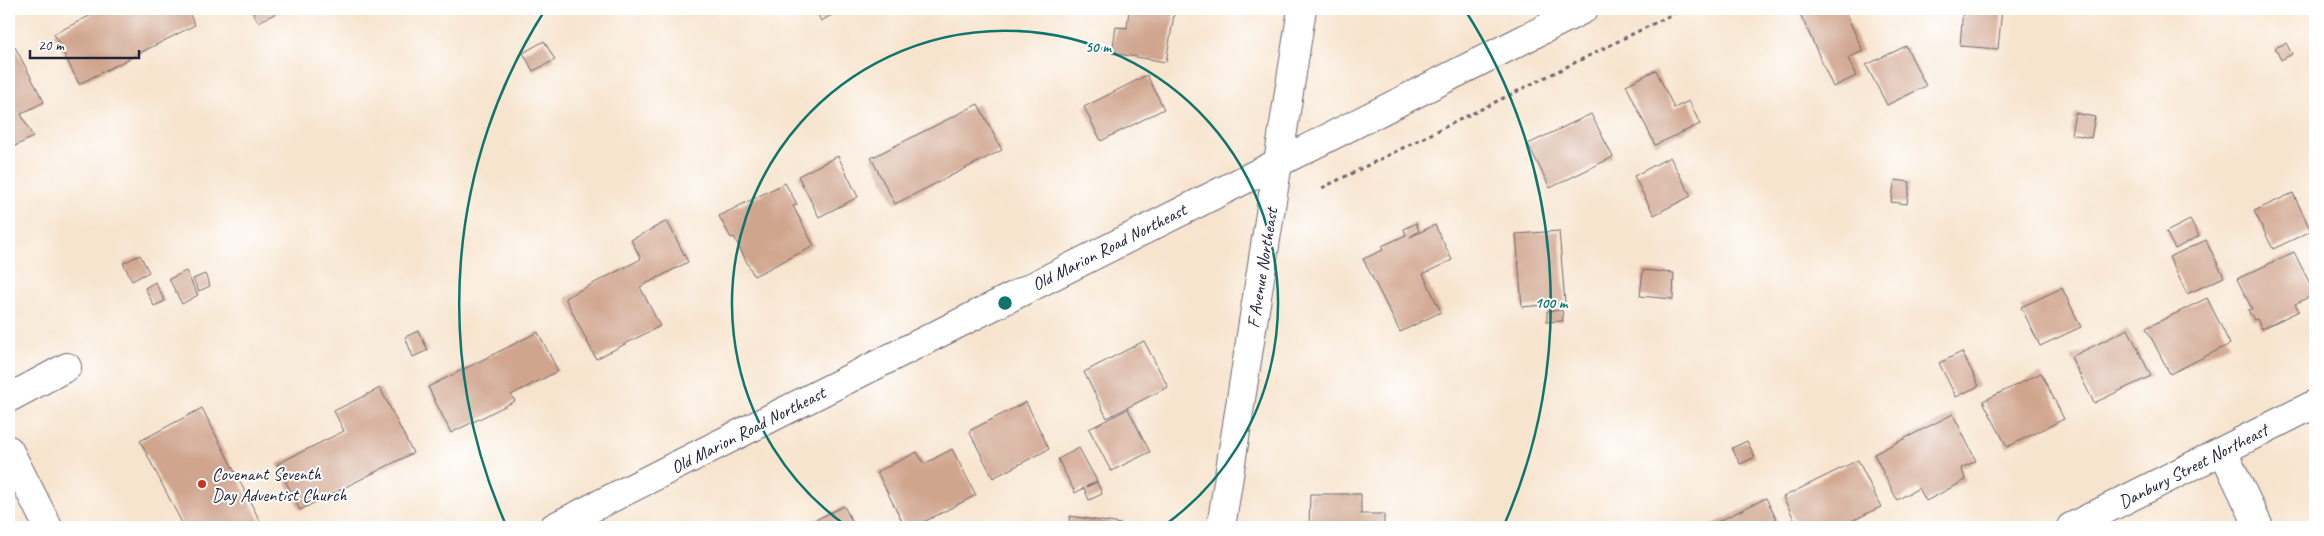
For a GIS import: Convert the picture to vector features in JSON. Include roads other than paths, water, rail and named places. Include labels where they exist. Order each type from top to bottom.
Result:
[{"type":"main road","name":"F Avenue Northeast","points":[[1222,527],[1302,9]]},
{"type":"main road","name":"Old Marion Road Northeast","points":[[554,527],[1584,9]]},
{"type":"main road","points":[[9,398],[67,367]]},
{"type":"main road","name":"Danbury Street Northeast","points":[[2071,527],[2315,404]]},
{"type":"main road","points":[[9,450],[48,527]]},
{"type":"main road","points":[[2223,451],[2259,527]]},
{"type":"place","name":"Covenant Seventh Day Adventist Church","points":[[202,484]]}]
